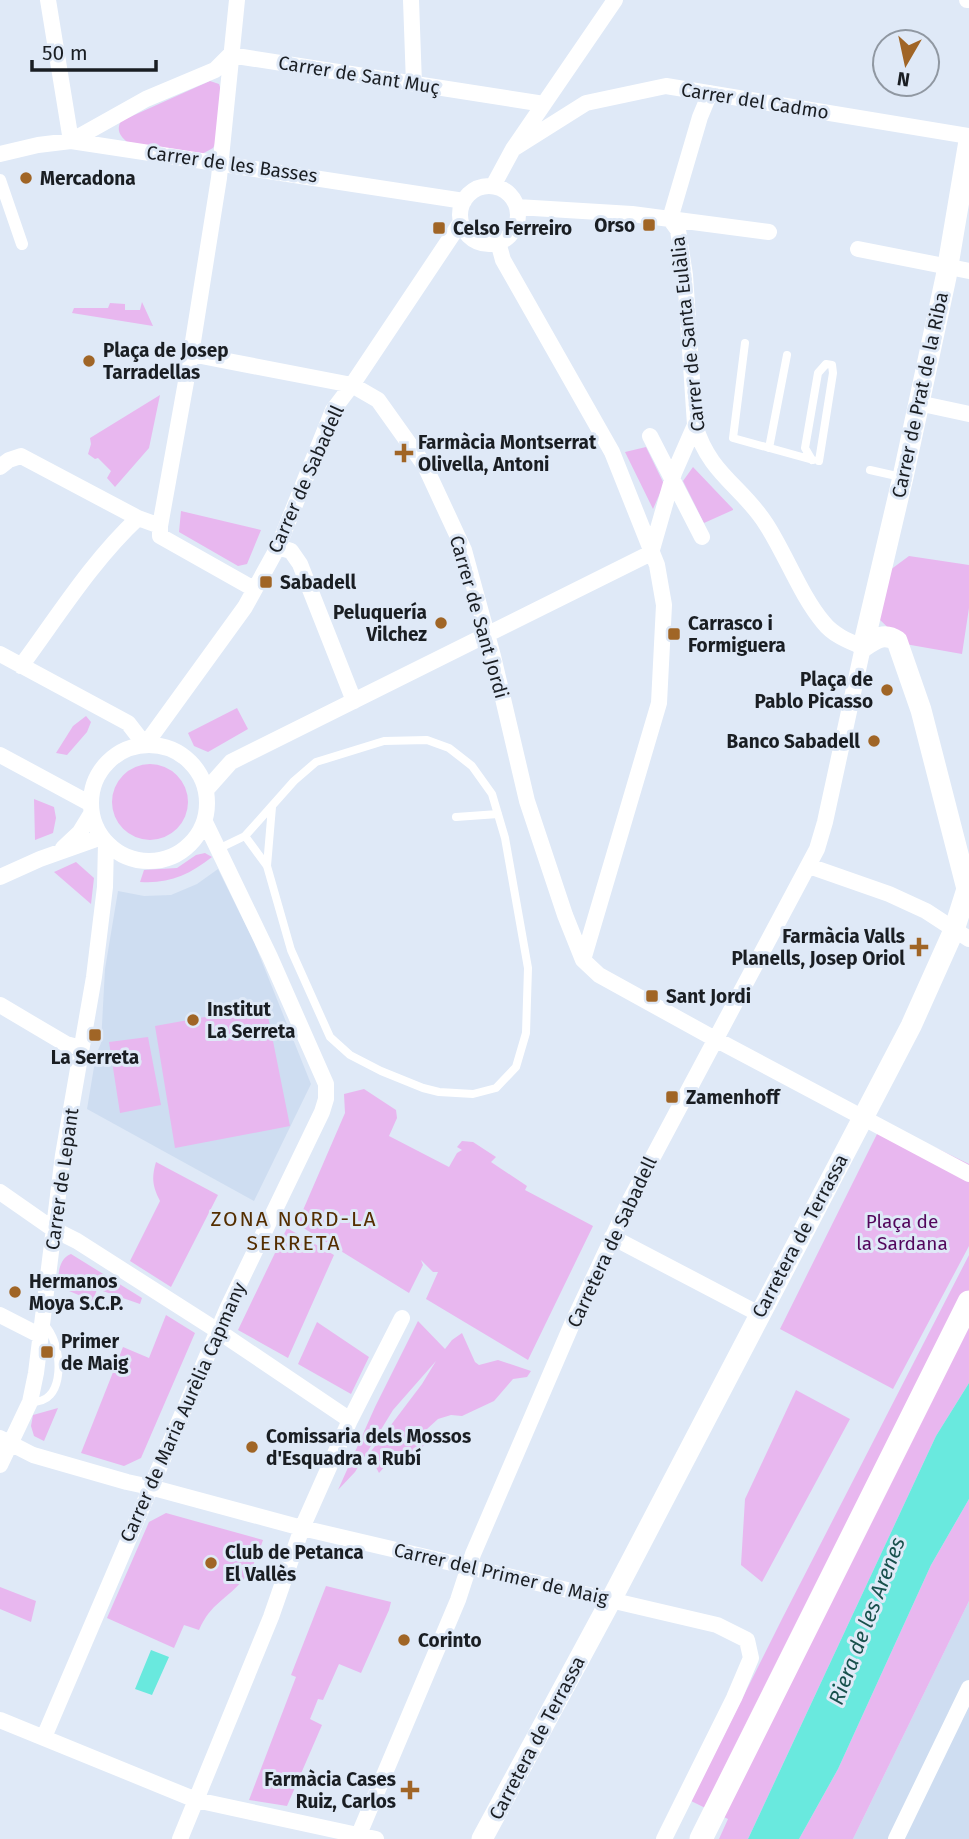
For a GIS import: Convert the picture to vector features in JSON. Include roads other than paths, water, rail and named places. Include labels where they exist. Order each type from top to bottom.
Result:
[{"type":"main road","points":[[701,1839],[969,1302]]},
{"type":"street","points":[[48,0],[71,141],[146,99],[215,70],[230,55]]},
{"type":"street","points":[[237,0],[221,163],[160,536],[254,589]]},
{"type":"street","points":[[411,0],[414,84]]},
{"type":"street","points":[[493,186],[513,149],[615,0]]},
{"type":"street","name":"Carrer de Sant Muç","points":[[230,55],[544,104]]},
{"type":"street","name":"Carrer del Cadmo","points":[[513,149],[586,103],[666,86],[969,138]]},
{"type":"street","name":"Carrer de Santa Eulàlia","points":[[710,93],[700,117],[670,219],[678,230],[685,275],[695,425],[701,444],[714,467],[765,522],[820,619],[838,635],[863,647]]},
{"type":"street","name":"Carrer de Prat de la Riba","points":[[863,647],[903,477],[947,267],[969,138]]},
{"type":"street","name":"Carrer de les Basses","points":[[0,153],[71,141],[464,201]]},
{"type":"street","points":[[0,180],[22,244]]},
{"type":"street","points":[[493,186],[510,195],[517,207],[517,222],[513,231],[498,242],[479,242],[471,237],[461,222],[460,212],[464,201],[475,189],[493,186]]},
{"type":"street","points":[[517,207],[632,214],[769,232]]},
{"type":"street","name":"Carrer de Sabadell","points":[[145,745],[245,607],[278,547],[333,410],[461,222]]},
{"type":"street","name":"Carrer de Sabadell","points":[[441,252],[471,237]]},
{"type":"street","points":[[498,242],[503,260],[612,452],[657,565],[664,605],[659,703],[607,884],[587,925],[583,960],[599,975],[969,1174]]},
{"type":"street","points":[[858,249],[969,271]]},
{"type":"street","name":"Carrer de Sant Jordi","points":[[191,354],[352,385],[378,400],[425,466],[464,550],[527,801],[583,960]]},
{"type":"street","points":[[918,403],[969,414]]},
{"type":"street","points":[[207,789],[231,762],[651,552],[672,481],[695,425]]},
{"type":"street","points":[[650,436],[702,537]]},
{"type":"street","points":[[0,467],[21,456],[138,518],[160,526]]},
{"type":"street","points":[[21,666],[76,591],[125,530],[138,518]]},
{"type":"street","points":[[278,547],[290,551],[300,564],[354,701]]},
{"type":"street","name":"Carretera de Terrassa","points":[[482,1839],[611,1600],[961,934],[968,886],[921,710],[897,641],[890,636],[880,636],[863,647]]},
{"type":"street","name":"Carretera de Sabadell","points":[[358,1837],[458,1600],[469,1567],[572,1324],[612,1237],[809,866],[825,822],[863,647]]},
{"type":"street","points":[[0,654],[128,723],[145,745]]},
{"type":"street","points":[[172,706],[169,731],[173,750]]},
{"type":"street","points":[[0,755],[90,809],[104,840],[123,855],[141,861],[159,861],[183,851],[194,841],[205,822],[208,802],[207,789],[201,775],[188,758],[167,747],[130,747],[106,763],[96,780],[90,809],[80,832],[58,852]]},
{"type":"street","points":[[192,763],[231,762]]},
{"type":"street","name":"Carrer de Maria Aurèlia Capmany","points":[[44,1737],[218,1331],[326,1099],[326,1084],[270,957],[205,822]]},
{"type":"street","points":[[0,877],[58,852],[104,840]]},
{"type":"street","name":"Carrer de Lepant","points":[[0,1465],[5,1440],[30,1402],[42,1329],[63,1154],[94,977],[105,887],[104,840]]},
{"type":"street","name":"Carrer de Lepant","points":[[105,887],[123,855]]},
{"type":"street","points":[[809,866],[889,894],[926,911],[961,934]]},
{"type":"street","points":[[565,915],[574,926],[587,925]]},
{"type":"street","points":[[0,1005],[66,1044],[82,1048]]},
{"type":"street","points":[[0,1192],[53,1229],[77,1241],[218,1331],[350,1420]]},
{"type":"street","points":[[612,1237],[759,1314]]},
{"type":"street","points":[[0,1315],[42,1329]]},
{"type":"street","points":[[180,1839],[271,1617],[302,1528],[350,1420],[402,1318]]},
{"type":"street","name":"Carrer del Primer de Maig","points":[[5,1440],[33,1455],[127,1482],[302,1528],[717,1625],[747,1640],[751,1658],[747,1668],[664,1839]]},
{"type":"street","points":[[896,1839],[969,1688]]},
{"type":"street","points":[[0,1720],[196,1800],[376,1839]]},
{"type":"lane","points":[[745,343],[733,438],[818,461]]},
{"type":"lane","points":[[769,448],[787,355]]},
{"type":"lane","points":[[826,364],[832,365],[833,373],[818,461],[805,448],[818,373],[826,364]]},
{"type":"lane","points":[[870,470],[903,477]]},
{"type":"lane","points":[[218,849],[245,836],[294,781],[316,762],[384,741],[427,740],[449,748],[472,766],[492,794],[505,838],[528,968],[526,1033],[516,1068],[496,1088],[473,1094],[439,1092],[423,1088],[350,1055],[330,1037],[291,950],[267,866],[245,836]]},
{"type":"lane","points":[[267,866],[272,807]]},
{"type":"lane","points":[[456,817],[498,814]]},
{"type":"water","name":"Riera de les Arenes","points":[[969,1383],[969,1499],[931,1565],[838,1769],[799,1839],[748,1839],[936,1436]]},
{"type":"water","points":[[151,1650],[169,1657],[152,1695],[135,1689]]},
{"type":"place","name":"Mercadona","points":[[26,178]]},
{"type":"place","name":"Orso","points":[[649,225]]},
{"type":"place","name":"Celso Ferreiro","points":[[439,228]]},
{"type":"place","name":"Plaça de Josep Tarradellas","points":[[89,361]]},
{"type":"place","name":"Farmàcia Montserrat Olivella, Antoni","points":[[404,453]]},
{"type":"place","name":"Sabadell","points":[[266,582]]},
{"type":"place","name":"Peluquería Vilchez","points":[[441,623]]},
{"type":"place","name":"Carrasco i Formiguera","points":[[674,634]]},
{"type":"place","name":"Plaça de Pablo Picasso","points":[[887,690]]},
{"type":"place","name":"Banco Sabadell","points":[[874,741]]},
{"type":"place","name":"Farmàcia Valls Planells, Josep Oriol","points":[[919,947]]},
{"type":"place","name":"Sant Jordi","points":[[652,996]]},
{"type":"place","name":"Institut La Serreta","points":[[193,1020]]},
{"type":"place","name":"La Serreta","points":[[95,1035]]},
{"type":"place","name":"Zamenhoff","points":[[672,1097]]},
{"type":"place","name":"Hermanos Moya S.C.P.","points":[[15,1292]]},
{"type":"place","name":"Primer de Maig","points":[[47,1352]]},
{"type":"place","name":"Comissaria dels Mossos d'Esquadra a Rubí","points":[[252,1447]]},
{"type":"place","name":"Club de Petanca El Vallès","points":[[211,1563]]},
{"type":"place","name":"Corinto","points":[[404,1640]]},
{"type":"place","name":"Farmàcia Cases Ruiz, Carlos","points":[[410,1790]]},
{"type":"district","name":"ZONA NORD-LA SERRETA","points":[[294,1231]]},
{"type":"park label","name":"Plaça de la Sardana","points":[[902,1232]]}]
